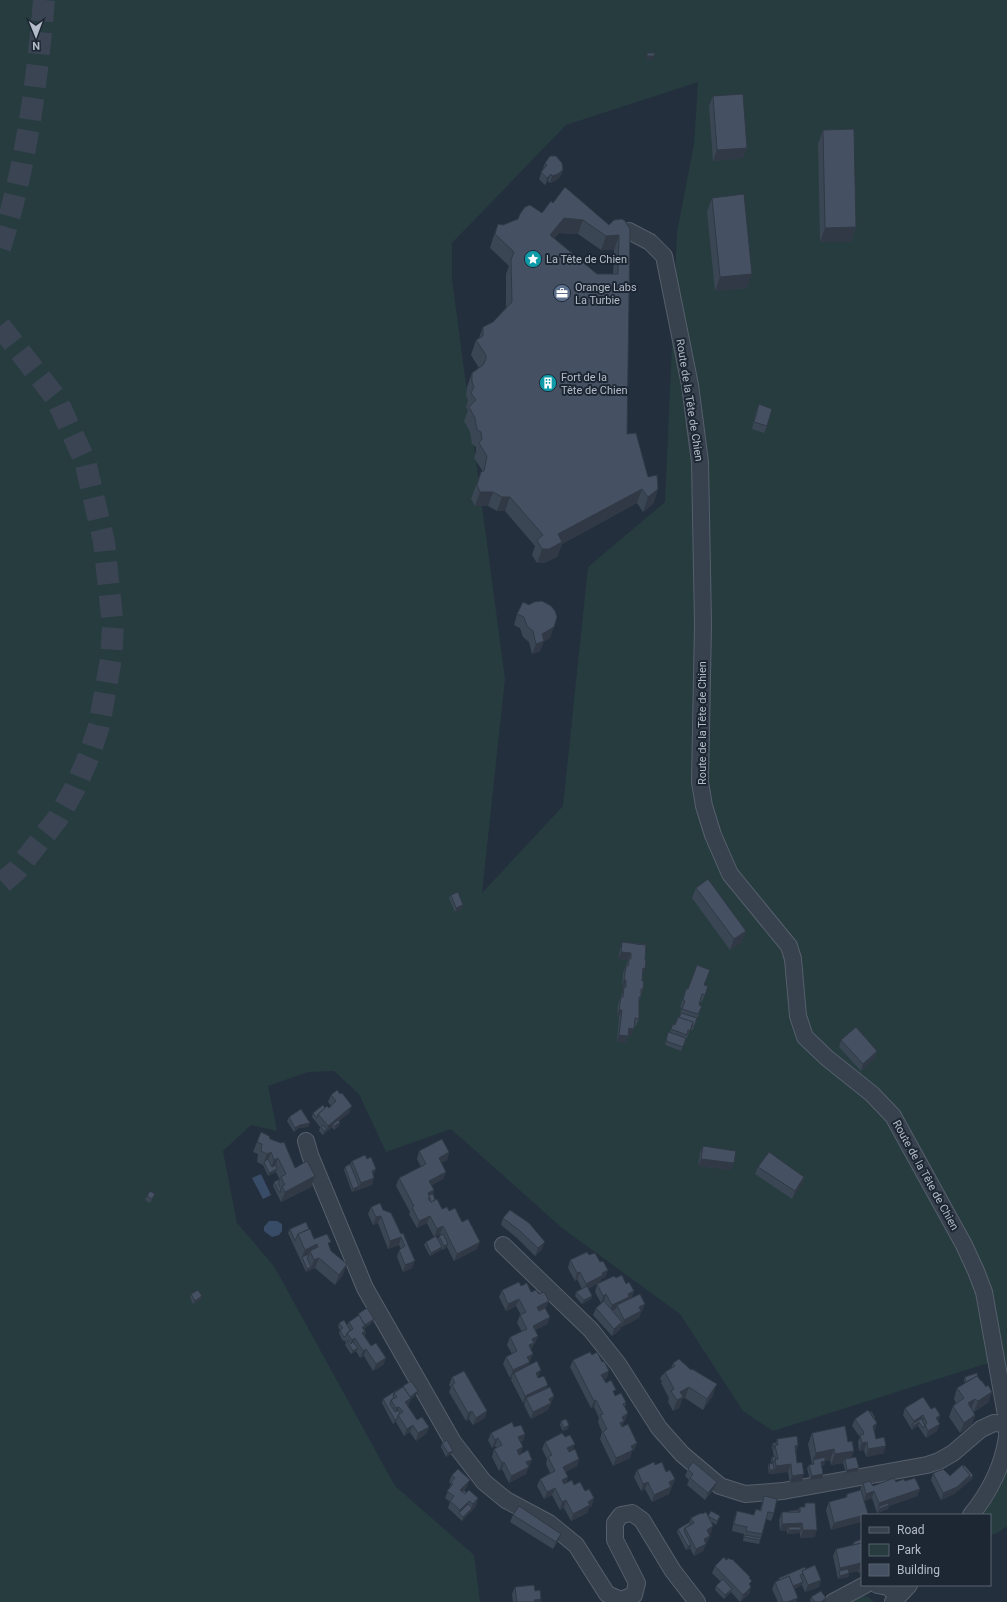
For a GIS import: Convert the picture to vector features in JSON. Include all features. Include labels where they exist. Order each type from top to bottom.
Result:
[{"type":"street","name":"Route de la Tête de Chien","points":[[629,231],[650,242],[664,256],[696,421],[700,462],[703,616],[700,782],[704,806],[713,835],[730,874],[789,946],[793,959],[798,1016],[805,1037],[827,1058],[872,1094],[893,1116],[964,1245],[984,1292],[1006,1415],[1007,1431],[1006,1446],[997,1473],[972,1514]]},
{"type":"street","points":[[306,1141],[310,1155],[365,1288],[453,1442],[484,1482],[506,1500],[549,1523],[576,1545],[607,1594],[621,1600],[634,1595],[637,1583],[615,1540],[615,1523],[621,1515],[632,1513],[642,1520],[673,1571],[697,1602]]},
{"type":"street","points":[[503,1245],[591,1330],[618,1364],[659,1428],[682,1454],[720,1486],[745,1494],[783,1491],[927,1465],[939,1461],[953,1453],[981,1429],[994,1423],[1007,1431]]},
{"type":"street","points":[[833,1602],[863,1586]]},
{"type":"street","points":[[882,1586],[888,1587],[900,1594]]},
{"type":"green space","points":[[0,0],[1007,0],[1007,1372],[1004,1358],[773,1431],[743,1411],[680,1314],[562,1228],[451,1129],[386,1152],[359,1094],[334,1071],[308,1072],[268,1086],[277,1131],[251,1125],[223,1151],[237,1223],[274,1266],[395,1486],[474,1555],[480,1602],[0,1602]],"holes":[[[698,82],[694,144],[677,232],[665,502],[588,567],[563,806],[482,893],[505,679],[452,279],[452,243],[566,125]]]},
{"type":"green space","points":[[1007,1462],[1007,1526],[991,1536],[991,1514],[979,1514]]},
{"type":"green space","points":[[867,1596],[874,1602],[848,1602],[852,1599]]},
{"type":"water","points":[[261,1174],[271,1195],[263,1199],[252,1178]]},
{"type":"water","points":[[269,1221],[277,1221],[282,1224],[282,1231],[279,1235],[272,1237],[264,1231],[264,1227]]},
{"type":"building","points":[[647,53],[655,53],[654,56],[647,56]]},
{"type":"building","points":[[743,94],[747,148],[717,150],[713,96]]},
{"type":"building","points":[[854,129],[856,227],[825,228],[823,130]]},
{"type":"building","points":[[550,156],[556,156],[562,163],[563,170],[552,176],[551,174],[547,178],[541,172],[547,165],[545,163]]},
{"type":"building","name":"Fort de la Tête de Chien","points":[[565,187],[609,225],[614,220],[622,219],[630,229],[627,434],[636,433],[648,477],[657,475],[658,489],[648,497],[642,489],[558,534],[562,542],[549,549],[542,549],[537,540],[543,535],[510,497],[502,497],[493,492],[480,492],[477,485],[481,472],[484,471],[487,456],[479,443],[482,439],[481,432],[477,430],[475,418],[469,407],[476,400],[471,393],[474,387],[472,382],[472,373],[483,365],[486,359],[486,355],[476,340],[483,336],[483,327],[493,322],[512,302],[511,260],[514,252],[495,234],[498,224],[503,225],[518,219],[525,207],[530,205],[542,213],[551,201],[553,203]],"holes":[[[564,218],[583,220],[606,236],[619,235],[618,274],[597,274],[550,235]]]},
{"type":"building","points":[[744,194],[752,274],[720,277],[712,198]]},
{"type":"building","points":[[759,404],[772,409],[767,426],[754,422]]},
{"type":"building","points":[[542,601],[551,606],[557,617],[554,627],[542,634],[544,641],[536,644],[533,631],[527,626],[524,617],[517,614],[523,602],[529,605],[534,602]]},
{"type":"building","points":[[708,879],[746,931],[734,939],[696,888]]},
{"type":"building","points":[[458,892],[463,905],[456,908],[451,895]]},
{"type":"building","points":[[622,942],[646,945],[645,969],[643,968],[642,981],[644,981],[643,989],[641,989],[641,997],[639,997],[639,1019],[635,1018],[634,1029],[629,1028],[628,1036],[619,1035],[622,1010],[619,1010],[621,997],[623,997],[624,987],[626,987],[626,980],[624,980],[626,966],[628,966],[629,959],[631,959],[631,953],[621,952]]},
{"type":"building","points":[[697,965],[710,970],[704,985],[708,986],[705,995],[702,994],[699,1005],[702,1006],[698,1014],[682,1009],[685,1001],[683,1000],[686,989],[688,989]]},
{"type":"building","points":[[681,1013],[697,1018],[694,1026],[692,1026],[693,1022],[679,1018]]},
{"type":"building","points":[[678,1017],[693,1022],[687,1035],[671,1029],[673,1024],[675,1025]]},
{"type":"building","points":[[856,1027],[877,1051],[863,1064],[841,1040]]},
{"type":"building","points":[[668,1032],[686,1038],[683,1047],[666,1041]]},
{"type":"building","points":[[337,1090],[340,1094],[342,1093],[352,1106],[328,1126],[318,1114],[327,1106],[329,1108],[336,1101],[331,1095]]},
{"type":"building","points":[[323,1105],[325,1108],[318,1114],[317,1118],[313,1113]]},
{"type":"building","points":[[301,1109],[310,1123],[300,1125],[295,1128],[289,1117]]},
{"type":"building","points":[[338,1120],[340,1122],[335,1126],[333,1124]]},
{"type":"building","points":[[323,1125],[327,1130],[324,1131],[321,1127]]},
{"type":"building","points":[[261,1132],[269,1136],[270,1139],[281,1143],[284,1142],[295,1168],[307,1161],[315,1176],[285,1192],[282,1186],[285,1185],[281,1177],[286,1174],[278,1158],[274,1160],[271,1152],[267,1154],[261,1151],[262,1144],[257,1142]]},
{"type":"building","points":[[442,1139],[449,1152],[439,1158],[446,1172],[429,1181],[434,1190],[428,1193],[430,1198],[428,1198],[431,1202],[437,1199],[442,1209],[447,1207],[449,1211],[455,1208],[462,1222],[468,1219],[480,1242],[457,1254],[443,1226],[437,1229],[430,1216],[419,1221],[412,1207],[414,1206],[399,1178],[426,1164],[419,1151]]},
{"type":"building","points":[[703,1146],[736,1151],[734,1163],[701,1159]]},
{"type":"building","points":[[769,1152],[804,1177],[795,1191],[758,1167]]},
{"type":"building","points":[[365,1155],[367,1159],[371,1157],[376,1169],[372,1171],[374,1178],[361,1183],[352,1161]]},
{"type":"building","points":[[268,1159],[272,1167],[276,1165],[277,1169],[269,1173],[264,1162]]},
{"type":"building","points":[[350,1164],[359,1186],[353,1189],[345,1167]]},
{"type":"building","points":[[280,1179],[278,1184],[281,1189],[280,1193],[274,1182]]},
{"type":"building","points":[[150,1191],[155,1194],[152,1199],[147,1196]]},
{"type":"building","points":[[433,1194],[435,1200],[431,1202],[429,1195]]},
{"type":"building","points":[[380,1203],[383,1210],[391,1213],[401,1234],[403,1233],[415,1261],[405,1265],[399,1250],[405,1246],[401,1237],[390,1241],[381,1216],[376,1217],[371,1207]]},
{"type":"building","points":[[510,1210],[529,1223],[545,1242],[538,1248],[503,1218]]},
{"type":"building","points":[[306,1222],[309,1229],[298,1234],[295,1241],[290,1229]]},
{"type":"building","points":[[310,1229],[314,1239],[327,1234],[331,1242],[328,1243],[331,1251],[347,1264],[339,1275],[319,1258],[314,1260],[310,1251],[318,1247],[317,1244],[305,1250],[298,1234]]},
{"type":"building","points":[[443,1234],[448,1244],[444,1246],[439,1236]]},
{"type":"building","points":[[436,1236],[442,1247],[431,1253],[426,1242]]},
{"type":"building","points":[[587,1252],[589,1255],[595,1253],[600,1262],[603,1261],[608,1270],[602,1273],[603,1275],[586,1284],[580,1272],[577,1273],[570,1260]]},
{"type":"building","points":[[309,1254],[307,1258],[311,1267],[307,1269],[302,1257]]},
{"type":"building","points":[[622,1275],[626,1284],[629,1282],[634,1291],[628,1294],[629,1297],[612,1305],[606,1294],[603,1296],[597,1284],[614,1276],[616,1278]]},
{"type":"building","points":[[519,1282],[521,1286],[527,1283],[531,1292],[536,1290],[539,1294],[544,1292],[549,1301],[537,1307],[539,1311],[545,1308],[550,1317],[533,1326],[538,1336],[532,1339],[534,1343],[529,1345],[533,1354],[527,1357],[530,1362],[513,1370],[506,1357],[517,1351],[510,1337],[527,1329],[520,1315],[526,1312],[519,1299],[508,1304],[502,1290]]},
{"type":"building","points":[[587,1286],[592,1296],[584,1300],[576,1292]]},
{"type":"building","points":[[198,1290],[202,1296],[195,1301],[191,1294]]},
{"type":"building","points":[[640,1294],[645,1304],[639,1307],[641,1311],[624,1320],[617,1305]]},
{"type":"building","points":[[604,1301],[622,1322],[614,1329],[596,1308]]},
{"type":"building","points":[[367,1308],[374,1319],[365,1325],[358,1314]]},
{"type":"building","points":[[359,1315],[365,1326],[362,1327],[365,1331],[362,1333],[371,1346],[376,1343],[386,1358],[376,1364],[366,1349],[363,1351],[355,1338],[352,1340],[347,1333],[353,1329],[349,1322]]},
{"type":"building","points":[[344,1320],[350,1330],[344,1337],[340,1330],[343,1328],[339,1323]]},
{"type":"building","points":[[348,1340],[351,1344],[353,1342],[358,1348],[353,1351],[347,1341]]},
{"type":"building","points":[[590,1352],[592,1355],[597,1352],[602,1362],[604,1361],[609,1371],[601,1375],[606,1383],[611,1380],[616,1390],[613,1391],[615,1396],[621,1393],[626,1402],[623,1404],[628,1413],[622,1417],[624,1421],[620,1423],[622,1427],[628,1424],[637,1443],[631,1446],[633,1450],[616,1458],[603,1432],[607,1429],[600,1415],[603,1414],[596,1400],[594,1401],[573,1360]]},
{"type":"building","points":[[679,1359],[691,1370],[692,1369],[717,1384],[707,1399],[689,1387],[680,1392],[683,1397],[677,1400],[671,1391],[674,1389],[665,1372],[675,1366],[673,1363]]},
{"type":"building","points":[[537,1361],[541,1370],[536,1373],[538,1378],[544,1376],[548,1385],[525,1396],[514,1373]]},
{"type":"building","points":[[464,1371],[487,1411],[476,1418],[472,1411],[468,1413],[452,1385],[455,1383],[452,1377]]},
{"type":"building","points":[[977,1373],[978,1377],[977,1376],[966,1382],[965,1377]]},
{"type":"building","points":[[977,1376],[986,1387],[988,1385],[992,1392],[978,1401],[975,1399],[968,1403],[975,1415],[964,1423],[953,1406],[964,1398],[957,1388]]},
{"type":"building","points":[[411,1381],[418,1391],[410,1397],[403,1386]]},
{"type":"building","points":[[403,1387],[411,1398],[405,1402],[417,1420],[422,1417],[429,1427],[418,1433],[413,1425],[407,1429],[398,1415],[403,1412],[399,1407],[396,1408],[391,1400],[397,1397],[394,1393]]},
{"type":"building","points":[[550,1387],[554,1396],[549,1399],[551,1403],[533,1412],[526,1398]]},
{"type":"building","points":[[400,1388],[394,1393],[394,1398],[391,1400],[390,1404],[395,1412],[398,1410],[400,1414],[395,1420],[383,1399]]},
{"type":"building","points":[[923,1397],[931,1409],[935,1407],[940,1415],[936,1418],[940,1424],[928,1431],[925,1425],[927,1423],[923,1415],[914,1421],[905,1408]]},
{"type":"building","points":[[868,1410],[877,1423],[873,1426],[876,1439],[884,1437],[886,1446],[868,1449],[867,1442],[862,1443],[860,1435],[864,1434],[855,1419]]},
{"type":"building","points":[[871,1411],[875,1418],[874,1419],[870,1412]]},
{"type":"building","points":[[923,1418],[924,1419],[922,1420],[925,1425],[923,1428],[919,1422],[913,1426],[912,1424]]},
{"type":"building","points":[[566,1419],[569,1425],[564,1428],[561,1421]]},
{"type":"building","points":[[512,1422],[514,1427],[521,1425],[525,1434],[518,1437],[523,1447],[517,1450],[519,1455],[528,1450],[532,1460],[526,1462],[529,1467],[511,1476],[504,1462],[502,1463],[494,1449],[502,1445],[498,1438],[495,1440],[491,1433]]},
{"type":"building","points":[[845,1426],[848,1442],[852,1441],[854,1451],[835,1454],[834,1449],[816,1453],[812,1433]]},
{"type":"building","points":[[562,1433],[565,1437],[570,1435],[575,1444],[567,1448],[569,1452],[575,1449],[579,1459],[563,1467],[568,1477],[562,1480],[564,1484],[572,1480],[574,1485],[580,1482],[585,1491],[589,1489],[594,1498],[588,1502],[590,1505],[573,1514],[566,1500],[562,1502],[555,1488],[547,1492],[540,1479],[555,1471],[548,1457],[552,1455],[545,1442]]},
{"type":"building","points":[[797,1436],[798,1445],[795,1446],[797,1463],[802,1462],[804,1474],[792,1476],[791,1464],[776,1466],[775,1459],[778,1459],[775,1445],[778,1445],[777,1439]]},
{"type":"building","points":[[447,1440],[453,1451],[448,1453],[442,1443]]},
{"type":"building","points":[[772,1457],[775,1457],[776,1459],[773,1463]]},
{"type":"building","points":[[825,1457],[825,1461],[821,1462],[823,1474],[812,1476],[809,1465],[814,1464],[813,1460]]},
{"type":"building","points":[[856,1457],[859,1468],[847,1470],[845,1459]]},
{"type":"building","points":[[654,1462],[655,1465],[662,1462],[666,1472],[670,1470],[675,1479],[669,1482],[671,1487],[654,1495],[648,1482],[643,1484],[637,1470]]},
{"type":"building","points":[[693,1462],[717,1482],[708,1493],[690,1478],[693,1474],[688,1469]]},
{"type":"building","points":[[773,1463],[774,1470],[770,1470],[769,1464]]},
{"type":"building","points":[[962,1465],[970,1475],[957,1487],[943,1493],[933,1473],[943,1469],[950,1476]]},
{"type":"building","points":[[964,1465],[973,1475],[969,1479],[970,1475],[963,1467]]},
{"type":"building","points":[[458,1469],[470,1480],[460,1490],[465,1494],[469,1490],[478,1498],[473,1504],[469,1501],[460,1510],[450,1501],[454,1496],[447,1491],[453,1484],[451,1482],[455,1478],[452,1475]]},
{"type":"building","points":[[894,1478],[896,1482],[904,1479],[905,1481],[915,1478],[920,1489],[879,1503],[874,1491],[866,1494],[863,1483],[870,1481],[873,1486]]},
{"type":"building","points":[[861,1490],[868,1514],[861,1514],[861,1516],[834,1523],[829,1502],[847,1497],[847,1494]]},
{"type":"building","points":[[764,1496],[777,1499],[774,1513],[768,1512],[762,1534],[746,1531],[747,1527],[734,1524],[737,1511],[754,1515],[756,1509],[761,1511]]},
{"type":"building","points":[[805,1503],[815,1503],[817,1530],[803,1530],[802,1523],[782,1524],[782,1512],[800,1512],[800,1507],[805,1507]]},
{"type":"building","points":[[888,1503],[889,1505],[879,1509],[878,1507]]},
{"type":"building","points":[[468,1504],[472,1508],[463,1517],[459,1513]]},
{"type":"building","points":[[519,1506],[561,1534],[556,1542],[513,1515]]},
{"type":"building","points":[[798,1510],[799,1512],[789,1512],[789,1511]]},
{"type":"building","points":[[711,1511],[720,1516],[717,1521],[708,1516]]},
{"type":"building","points":[[706,1512],[713,1526],[707,1530],[710,1536],[704,1539],[706,1544],[696,1549],[685,1528],[694,1523],[691,1518]]},
{"type":"building","points":[[690,1522],[691,1524],[685,1528],[684,1531],[691,1545],[688,1546],[678,1529]]},
{"type":"building","points":[[788,1527],[801,1527],[801,1530],[789,1530]]},
{"type":"building","points":[[745,1535],[761,1538],[760,1540],[744,1537]]},
{"type":"building","points":[[861,1539],[861,1543],[854,1545],[854,1542]]},
{"type":"building","points":[[861,1543],[861,1563],[840,1568],[836,1549]]},
{"type":"building","points":[[724,1557],[726,1560],[729,1558],[731,1560],[732,1559],[750,1577],[749,1578],[752,1581],[749,1584],[751,1587],[743,1595],[715,1566]]},
{"type":"building","points":[[815,1565],[821,1580],[808,1585],[802,1571]]},
{"type":"building","points":[[805,1567],[806,1569],[802,1571],[803,1574],[800,1575],[803,1582],[793,1586],[789,1576],[780,1580],[779,1578]]},
{"type":"building","points":[[848,1569],[849,1573],[840,1576],[839,1571]]},
{"type":"building","points":[[789,1576],[798,1598],[783,1602],[775,1582]]},
{"type":"building","points":[[723,1579],[732,1589],[725,1595],[716,1586]]},
{"type":"building","points":[[534,1585],[535,1591],[540,1590],[541,1599],[534,1600],[535,1602],[517,1602],[515,1587]]},
{"type":"building","points":[[821,1591],[826,1598],[821,1602],[815,1602],[811,1597]]},
{"type":"tunnel","points":[[0,248],[24,156],[38,63],[44,0]]},
{"type":"tunnel","points":[[0,326],[56,398],[85,461],[104,542],[113,626],[111,659],[99,726],[89,756],[75,788],[58,818],[17,870],[0,885]]},
{"type":"place","name":"La Tête de Chien","points":[[533,259]]},
{"type":"place","name":"Orange Labs La Turbie","points":[[562,293]]},
{"type":"place","name":"Fort de la Tête de Chien","points":[[548,383]]}]
